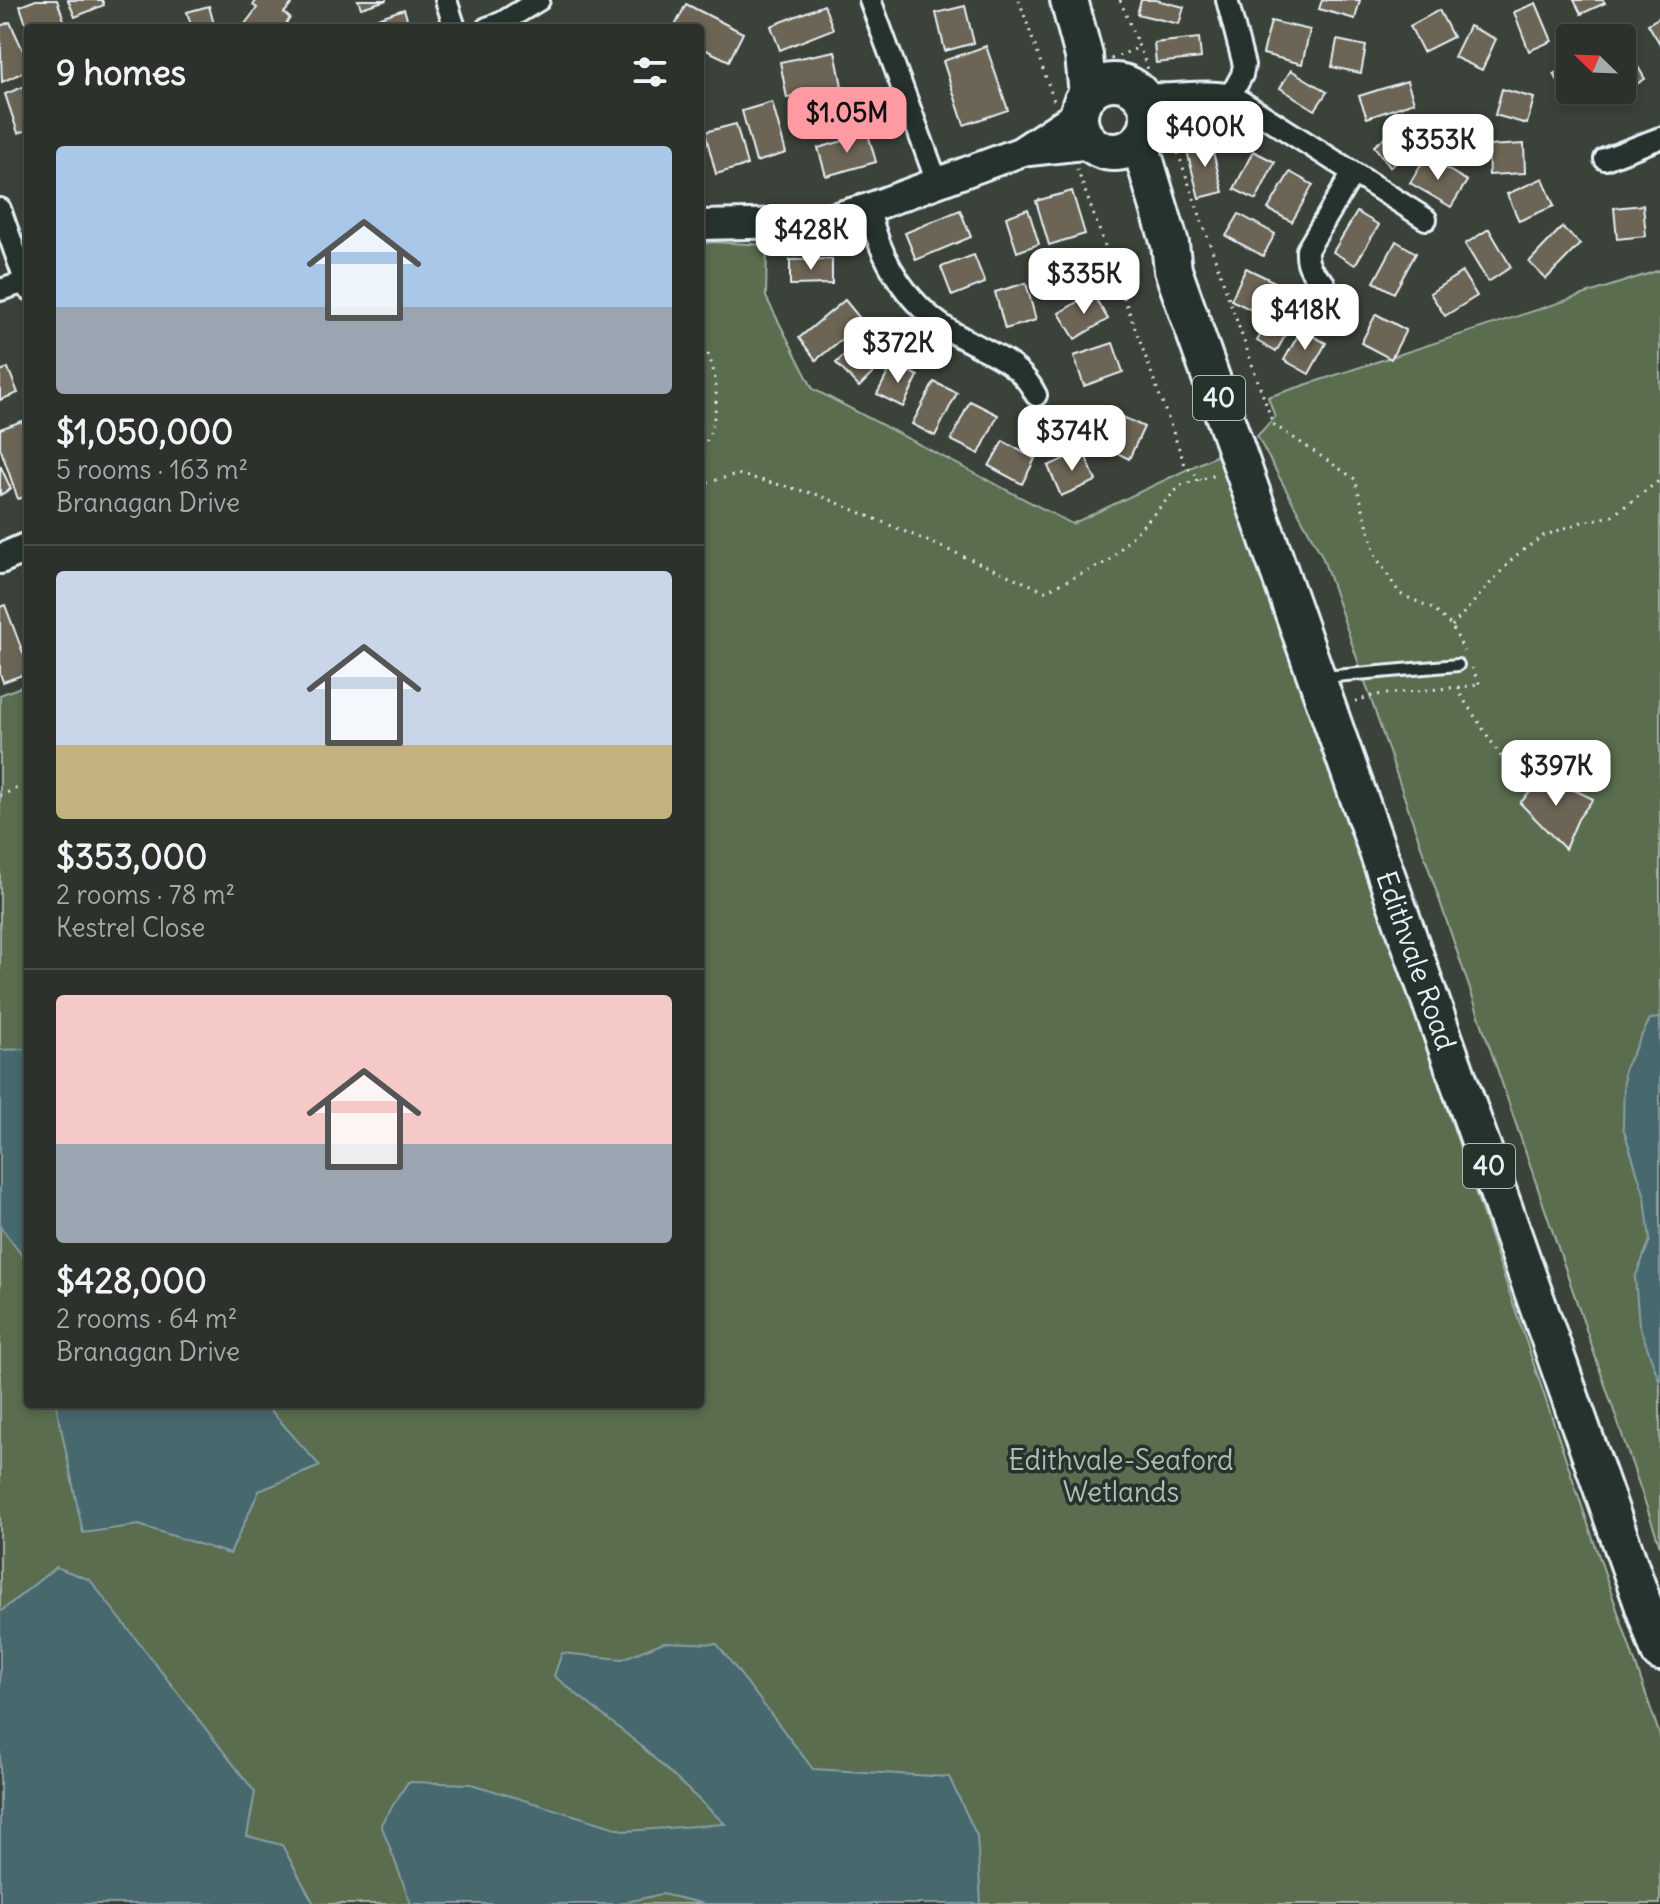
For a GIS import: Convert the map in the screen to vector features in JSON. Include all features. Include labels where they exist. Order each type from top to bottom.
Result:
[{"type":"highway","name":"Edithvale Road","points":[[1069,0],[1084,56],[1116,109]]},
{"type":"highway","name":"Edithvale Road","points":[[1088,0],[1116,109],[1122,172],[1156,246],[1173,270],[1660,1652]]},
{"type":"street","points":[[446,0],[454,24]]},
{"type":"street","points":[[498,24],[539,0]]},
{"type":"street","points":[[870,0],[937,182]]},
{"type":"street","points":[[1227,0],[1244,65],[1231,95]]},
{"type":"street","points":[[704,225],[792,223],[833,218],[869,208],[1020,152],[1116,109],[1200,92],[1231,95],[1426,219]]},
{"type":"street","points":[[1605,159],[1660,138]]},
{"type":"street","points":[[1324,283],[1311,272],[1307,264],[1307,250],[1353,173]]},
{"type":"street","points":[[869,208],[882,252],[904,290],[918,305],[956,334],[1012,363],[1029,381],[1036,395]]},
{"type":"street","points":[[0,209],[24,277]]},
{"type":"street","points":[[0,290],[24,286]]},
{"type":"lane","points":[[1317,680],[1333,675],[1367,675],[1458,665]]},
{"type":"path","points":[[1019,0],[1116,109],[1273,424],[1355,479],[1376,557],[1400,594],[1432,608],[1452,626],[1480,685],[1376,695],[1353,702]]},
{"type":"path","points":[[704,484],[737,474],[819,495],[1045,591],[1109,561],[1181,485],[1201,480],[1185,465],[1116,109],[1120,0]]},
{"type":"path","points":[[704,349],[712,368],[716,397],[715,417],[704,444]]},
{"type":"path","points":[[1452,626],[1514,557],[1533,543],[1543,536],[1582,522],[1612,516],[1660,480]]},
{"type":"path","points":[[1459,687],[1460,694],[1506,764],[1545,776]]},
{"type":"path","points":[[0,796],[24,785]]},
{"type":"green space","name":"Edithvale-Seaford Wetlands","points":[[704,243],[767,245],[766,297],[813,389],[1072,524],[1224,452],[1660,1736],[1660,1904],[0,1904],[0,695],[24,686],[24,1408],[704,1408]]},
{"type":"green space","points":[[1660,270],[1660,1546],[1322,556],[1257,436],[1275,417],[1268,397]]},
{"type":"water","points":[[1660,1018],[1660,1383],[1639,1324],[1635,1278],[1650,1240],[1645,1197],[1623,1127],[1624,1070],[1650,1019]]},
{"type":"water","points":[[24,1049],[24,1258],[0,1226],[0,1050]]},
{"type":"water","points":[[57,1408],[269,1408],[320,1466],[259,1491],[230,1554],[139,1525],[83,1533]]},
{"type":"water","points":[[56,1567],[90,1580],[255,1792],[247,1836],[282,1845],[314,1904],[0,1904],[0,1612]]},
{"type":"water","points":[[664,1642],[717,1644],[813,1769],[949,1777],[977,1836],[981,1904],[705,1904],[662,1894],[618,1904],[411,1904],[381,1824],[408,1782],[471,1784],[626,1831],[725,1824],[640,1745],[554,1676],[562,1653],[622,1659]]},
{"type":"building","points":[[36,0],[57,0],[64,20],[52,24],[26,24],[20,6]]},
{"type":"building","points":[[68,0],[102,0],[104,5],[75,17]]},
{"type":"building","points":[[257,0],[295,0],[284,13],[290,18],[286,24],[245,24],[257,8],[253,5]]},
{"type":"building","points":[[358,0],[387,0],[361,8]]},
{"type":"building","points":[[1141,0],[1156,0],[1184,7],[1179,24],[1137,14]]},
{"type":"building","points":[[1322,0],[1360,0],[1355,19],[1319,9]]},
{"type":"building","points":[[1574,0],[1603,0],[1605,3],[1581,14]]},
{"type":"building","points":[[1536,3],[1552,41],[1529,51],[1514,12]]},
{"type":"building","points":[[686,4],[743,33],[729,61],[704,49],[704,24],[676,24]]},
{"type":"building","points":[[824,5],[833,29],[780,50],[771,26]]},
{"type":"building","points":[[209,6],[214,24],[191,24],[187,12]]},
{"type":"building","points":[[965,6],[974,43],[945,51],[936,13]]},
{"type":"building","points":[[404,9],[409,24],[360,24]]},
{"type":"building","points":[[1439,10],[1453,37],[1423,52],[1410,26]]},
{"type":"building","points":[[1660,17],[1660,44],[1648,24]]},
{"type":"building","points":[[1271,21],[1310,30],[1302,64],[1263,54]]},
{"type":"building","points":[[10,22],[24,52],[24,72],[2,82],[0,26]]},
{"type":"building","points":[[1469,26],[1496,39],[1482,70],[1454,57]]},
{"type":"building","points":[[1199,38],[1201,58],[1156,63],[1154,43]]},
{"type":"building","points":[[1337,40],[1366,46],[1361,73],[1332,67]]},
{"type":"building","points":[[986,46],[1008,110],[964,125],[943,61]]},
{"type":"building","points":[[835,51],[842,86],[787,98],[780,62]]},
{"type":"building","points":[[1636,63],[1645,79],[1636,84]]},
{"type":"building","points":[[1291,70],[1327,92],[1315,110],[1280,88]]},
{"type":"building","points":[[1407,81],[1414,102],[1367,118],[1359,96]]},
{"type":"building","points":[[24,87],[24,131],[18,133],[5,94]]},
{"type":"building","points":[[1502,89],[1534,98],[1527,124],[1495,115]]},
{"type":"building","points":[[855,93],[862,126],[815,136],[808,103]]},
{"type":"building","points":[[772,102],[786,153],[756,162],[742,111]]},
{"type":"building","points":[[1406,122],[1422,142],[1390,167],[1374,146]]},
{"type":"building","points":[[736,124],[747,165],[716,174],[705,132]]},
{"type":"building","points":[[868,134],[876,162],[826,176],[818,148]]},
{"type":"building","points":[[1210,140],[1223,192],[1199,198],[1186,147]]},
{"type":"building","points":[[1524,144],[1525,173],[1489,175],[1488,146]]},
{"type":"building","points":[[1253,151],[1275,162],[1256,200],[1234,189]]},
{"type":"building","points":[[1426,156],[1467,181],[1451,207],[1410,183]]},
{"type":"building","points":[[1290,172],[1313,185],[1292,222],[1268,209]]},
{"type":"building","points":[[1543,178],[1554,206],[1519,221],[1507,194]]},
{"type":"building","points":[[1072,191],[1085,234],[1049,245],[1036,201]]},
{"type":"building","points":[[1643,205],[1646,236],[1617,239],[1614,208]]},
{"type":"building","points":[[1028,209],[1039,244],[1017,252],[1006,217]]},
{"type":"building","points":[[960,210],[971,237],[916,260],[905,233]]},
{"type":"building","points":[[1357,212],[1379,225],[1355,265],[1333,252]]},
{"type":"building","points":[[1239,214],[1275,234],[1263,256],[1226,236]]},
{"type":"building","points":[[1562,227],[1580,244],[1546,279],[1529,262]]},
{"type":"building","points":[[1489,229],[1511,267],[1488,282],[1465,244]]},
{"type":"building","points":[[1396,241],[1416,253],[1394,293],[1374,282]]},
{"type":"building","points":[[974,255],[985,283],[952,296],[941,267]]},
{"type":"building","points":[[832,259],[832,284],[790,285],[790,260]]},
{"type":"building","points":[[1246,268],[1275,282],[1260,314],[1231,300]]},
{"type":"building","points":[[1462,272],[1477,296],[1445,316],[1430,293]]},
{"type":"building","points":[[1026,283],[1036,320],[1005,329],[995,292]]},
{"type":"building","points":[[1092,293],[1108,319],[1075,339],[1059,313]]},
{"type":"building","points":[[1283,295],[1302,306],[1276,352],[1257,341]]},
{"type":"building","points":[[845,300],[863,322],[816,360],[799,338]]},
{"type":"building","points":[[1376,314],[1406,330],[1391,359],[1361,343]]},
{"type":"building","points":[[1301,330],[1326,343],[1309,374],[1284,360]]},
{"type":"building","points":[[866,334],[889,357],[859,387],[836,363]]},
{"type":"building","points":[[1113,343],[1123,372],[1084,386],[1074,356]]},
{"type":"building","points":[[893,363],[918,376],[903,407],[877,394]]},
{"type":"building","points":[[8,368],[18,393],[0,400],[0,371]]},
{"type":"building","points":[[934,382],[957,393],[935,436],[912,424]]},
{"type":"building","points":[[970,401],[998,415],[979,454],[951,440]]},
{"type":"building","points":[[1108,410],[1144,427],[1129,459],[1093,441]]},
{"type":"building","points":[[22,421],[24,497],[18,499],[0,447],[0,429]]},
{"type":"building","points":[[1003,441],[1035,459],[1022,484],[989,466]]},
{"type":"building","points":[[1083,450],[1096,481],[1061,496],[1048,466]]},
{"type":"building","points":[[0,465],[11,489],[0,495]]},
{"type":"building","points":[[5,605],[24,655],[24,674],[3,682],[0,673],[0,607]]},
{"type":"building","points":[[1545,776],[1593,799],[1578,819],[1565,849],[1520,803]]}]
